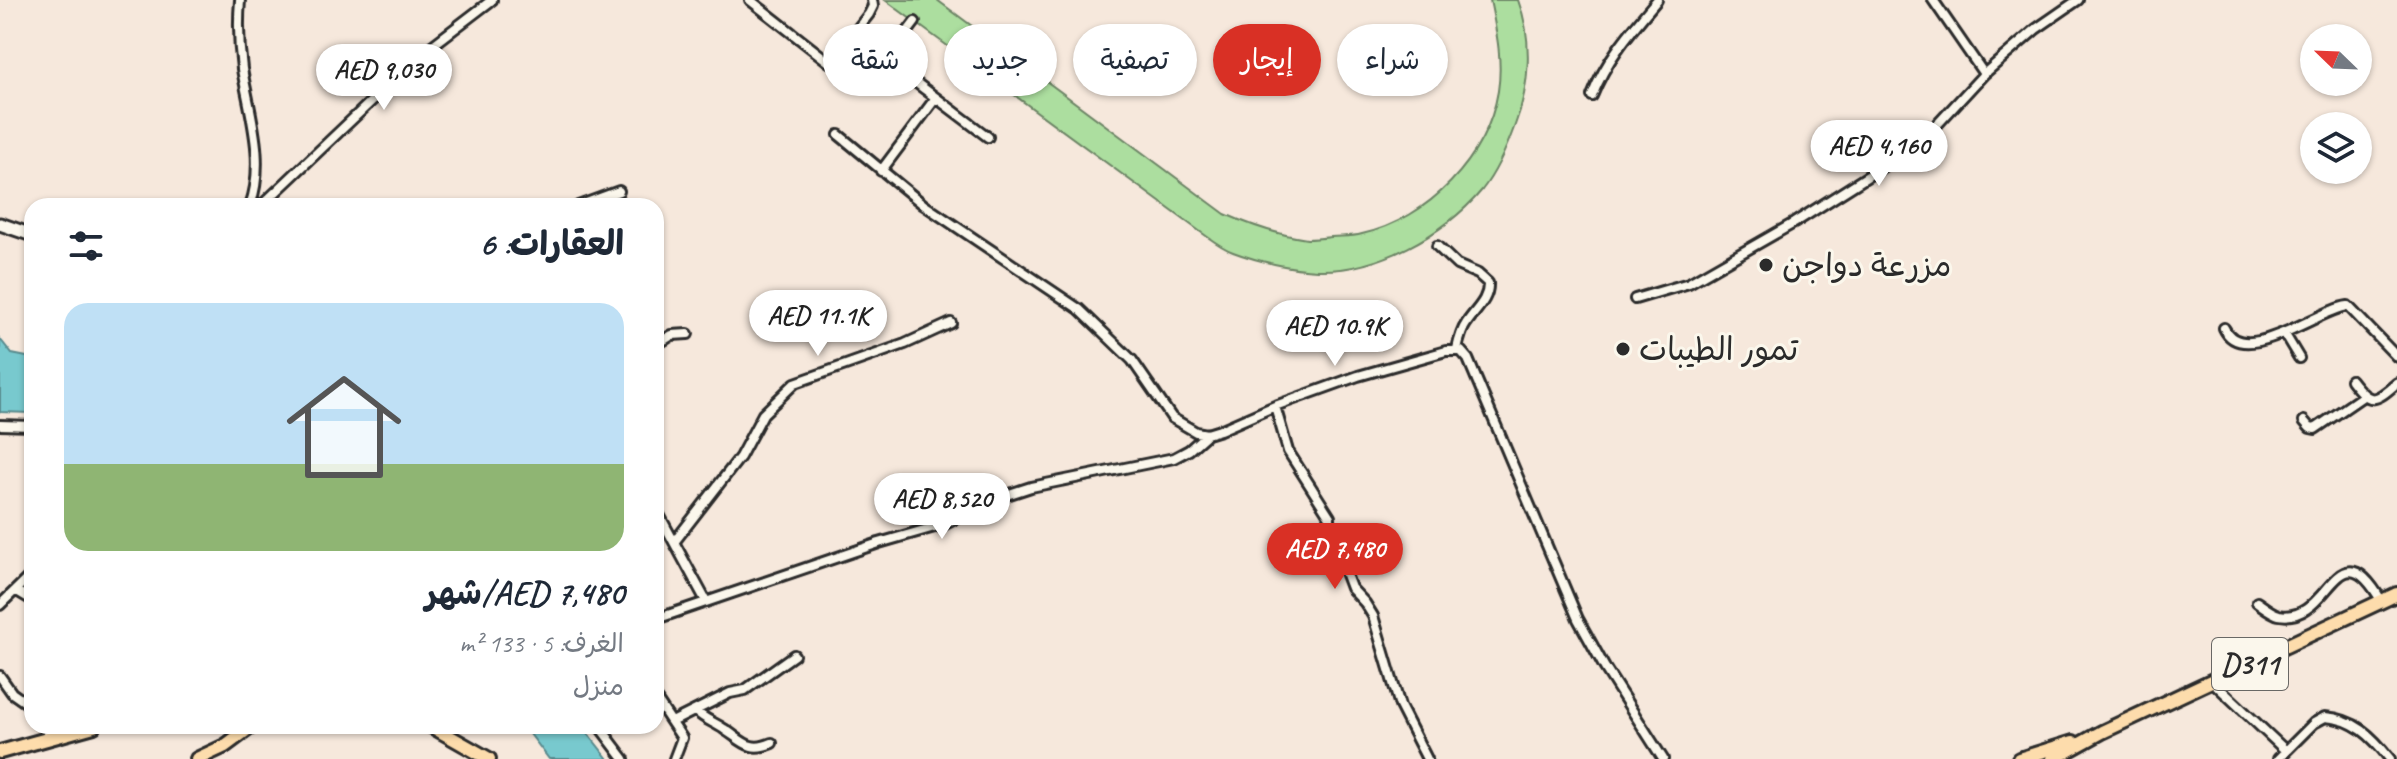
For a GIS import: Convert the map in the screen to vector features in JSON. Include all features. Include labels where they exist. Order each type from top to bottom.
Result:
[{"type":"main road","name":"D311","points":[[2053,759],[2102,732],[2397,594]]},
{"type":"main road","name":"D311","points":[[2019,759],[2102,732]]},
{"type":"main road","points":[[0,752],[40,734]]},
{"type":"main road","points":[[197,759],[225,746],[241,734]]},
{"type":"main road","points":[[445,734],[489,759]]},
{"type":"street","points":[[240,0],[241,65],[255,132],[258,164],[252,198]]},
{"type":"street","points":[[269,198],[420,55],[492,0]]},
{"type":"street","points":[[750,0],[823,58]]},
{"type":"street","points":[[862,24],[872,10],[872,0]]},
{"type":"street","points":[[1592,96],[1613,53],[1657,0]]},
{"type":"street","points":[[1933,0],[1984,74]]},
{"type":"street","points":[[1635,299],[1689,283],[1794,223],[1909,150],[1984,74],[2036,29],[2078,0]]},
{"type":"street","points":[[928,93],[988,137]]},
{"type":"street","points":[[881,171],[935,99]]},
{"type":"street","points":[[839,135],[924,205],[1079,309],[1132,360],[1172,418],[1196,432],[1207,434]]},
{"type":"street","points":[[600,198],[619,191]]},
{"type":"street","points":[[0,224],[24,232]]},
{"type":"street","points":[[1437,246],[1457,265],[1478,274],[1488,283],[1483,302],[1465,325],[1457,349]]},
{"type":"street","points":[[2224,328],[2234,340],[2265,340],[2348,306],[2397,357]]},
{"type":"street","points":[[675,541],[740,457],[763,414],[795,383],[905,344],[951,323]]},
{"type":"street","points":[[2284,333],[2299,358]]},
{"type":"street","points":[[664,340],[672,335],[688,334]]},
{"type":"street","points":[[664,616],[879,543],[945,524],[991,500],[1031,487],[1174,458],[1207,434],[1275,406],[1358,376],[1457,349]]},
{"type":"street","points":[[1457,349],[1468,359],[1578,619],[1663,759]]},
{"type":"street","points":[[2351,380],[2363,396]]},
{"type":"street","points":[[2304,421],[2315,429],[2363,396],[2379,398],[2397,383]]},
{"type":"street","points":[[1275,406],[1288,451],[1330,517],[1330,532],[1351,588],[1373,616],[1400,706],[1427,759]]},
{"type":"street","points":[[0,425],[24,426]]},
{"type":"street","points":[[664,522],[706,601]]},
{"type":"street","points":[[2257,602],[2279,615],[2296,612],[2318,601],[2339,575],[2351,570],[2369,580],[2382,602]]},
{"type":"street","points":[[0,605],[24,583]]},
{"type":"street","points":[[17,591],[24,595]]},
{"type":"street","points":[[672,722],[730,693],[745,690],[794,655]]},
{"type":"street","points":[[0,676],[12,693],[24,701]]},
{"type":"street","points":[[2213,682],[2285,750]]},
{"type":"street","points":[[664,710],[682,738],[674,759]]},
{"type":"street","points":[[696,711],[707,722],[724,729],[738,742],[752,748],[772,743]]},
{"type":"street","points":[[2278,759],[2314,723],[2325,717],[2355,725],[2374,739],[2390,759]]},
{"type":"street","points":[[605,734],[624,759]]},
{"type":"green space","points":[[885,0],[937,0],[969,24],[944,24],[944,43],[928,32],[928,24],[918,24]]},
{"type":"green space","points":[[1490,0],[1518,0],[1528,46],[1520,110],[1497,167],[1482,190],[1449,222],[1408,248],[1363,265],[1340,269],[1317,270],[1274,264],[1217,244],[1016,96],[1057,96],[1057,89],[1225,214],[1265,229],[1307,239],[1354,236],[1410,215],[1451,182],[1468,162],[1492,116],[1498,91],[1499,56]]},
{"type":"water","points":[[0,339],[12,354],[24,356],[24,413],[0,412]]},
{"type":"water","points":[[530,734],[588,734],[608,759],[549,759]]},
{"type":"place","name":"مزرعة دواجن","points":[[1766,265]]},
{"type":"place","name":"تمور الطيبات","points":[[1623,349]]}]
